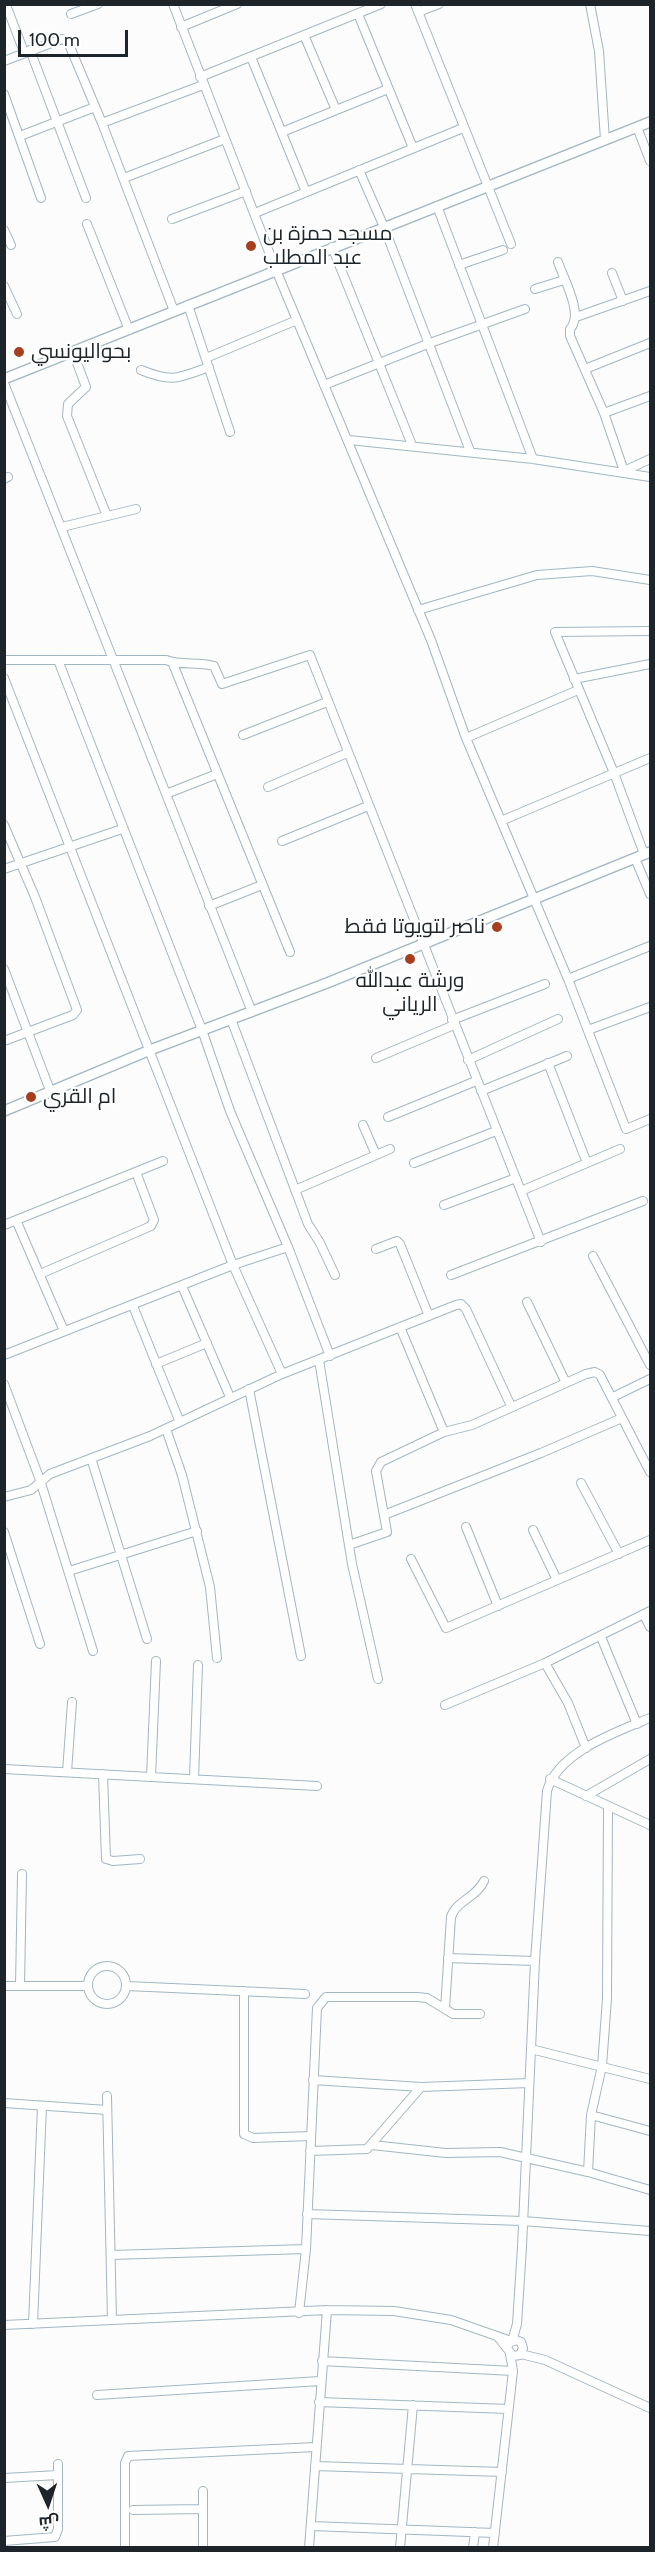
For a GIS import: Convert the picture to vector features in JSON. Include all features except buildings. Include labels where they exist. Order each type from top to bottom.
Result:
[{"type":"street","points":[[71,14],[98,4]]},
{"type":"street","points":[[173,4],[276,270],[349,440],[418,610],[466,738],[568,979],[626,1129],[651,1119]]},
{"type":"street","points":[[181,27],[237,4]]},
{"type":"street","points":[[102,123],[202,81],[251,57],[381,4]]},
{"type":"street","points":[[439,4],[416,8],[511,244]]},
{"type":"street","points":[[590,4],[599,51],[605,140]]},
{"type":"street","points":[[6,5],[57,122],[86,198]]},
{"type":"street","points":[[358,14],[413,148]]},
{"type":"street","points":[[304,35],[336,110]]},
{"type":"street","points":[[4,61],[27,51],[66,40],[96,107],[174,311]]},
{"type":"street","points":[[251,57],[306,192]]},
{"type":"street","points":[[282,132],[388,89]]},
{"type":"street","points":[[4,94],[41,198]]},
{"type":"street","points":[[20,136],[96,107]]},
{"type":"street","points":[[252,1012],[4,381],[332,247],[651,122]]},
{"type":"street","points":[[637,127],[651,161]]},
{"type":"street","points":[[255,213],[463,128]]},
{"type":"street","points":[[123,178],[225,139]]},
{"type":"street","points":[[359,170],[430,343],[470,451]]},
{"type":"street","points":[[172,219],[246,191]]},
{"type":"street","points":[[437,206],[533,459]]},
{"type":"street","points":[[87,224],[129,330]]},
{"type":"street","points":[[4,230],[11,245]]},
{"type":"street","points":[[332,247],[412,445]]},
{"type":"street","points":[[459,266],[503,250]]},
{"type":"street","points":[[558,262],[576,317],[570,332],[604,413],[622,472]]},
{"type":"street","points":[[612,273],[623,301]]},
{"type":"street","points":[[535,290],[564,280]]},
{"type":"street","points":[[4,286],[16,314]]},
{"type":"street","points":[[576,317],[651,291]]},
{"type":"street","points":[[188,305],[230,432]]},
{"type":"street","points":[[324,385],[481,323],[525,309]]},
{"type":"street","points":[[206,358],[297,320]]},
{"type":"street","points":[[585,369],[651,342]]},
{"type":"street","points":[[73,352],[86,387],[68,404],[67,416],[107,516]]},
{"type":"street","points":[[141,370],[168,380],[209,367]]},
{"type":"street","points":[[604,413],[651,396]]},
{"type":"street","points":[[349,440],[470,451],[651,477]]},
{"type":"street","points":[[622,472],[651,459]]},
{"type":"street","points":[[62,527],[136,509]]},
{"type":"street","points":[[418,610],[537,575],[592,571],[651,580]]},
{"type":"street","points":[[651,631],[555,632],[614,773],[643,855],[651,894]]},
{"type":"street","points":[[4,660],[166,660],[173,664],[199,662],[214,666],[222,684],[310,656],[541,1242]]},
{"type":"street","points":[[58,660],[202,1030],[230,1111],[288,1247],[330,1356]]},
{"type":"street","points":[[173,664],[290,952]]},
{"type":"street","points":[[574,679],[651,664]]},
{"type":"street","points":[[4,678],[233,1265],[282,1374]]},
{"type":"street","points":[[466,738],[578,690]]},
{"type":"street","points":[[243,735],[327,702]]},
{"type":"street","points":[[268,787],[347,753]]},
{"type":"street","points":[[501,821],[651,758]]},
{"type":"street","points":[[166,794],[217,774]]},
{"type":"street","points":[[282,841],[368,806]]},
{"type":"street","points":[[4,825],[21,863],[77,1010],[73,1015],[4,1041]]},
{"type":"street","points":[[4,869],[122,829]]},
{"type":"street","points":[[4,1111],[150,1050],[252,1012],[643,855]]},
{"type":"street","points":[[209,906],[262,885]]},
{"type":"street","points":[[568,979],[651,946]]},
{"type":"street","points":[[4,969],[51,1093]]},
{"type":"street","points":[[376,1058],[546,984]]},
{"type":"street","points":[[588,1030],[651,1007]]},
{"type":"street","points":[[468,1059],[558,1019]]},
{"type":"street","points":[[231,1020],[308,1224],[335,1275]]},
{"type":"street","points":[[481,1091],[567,1056]]},
{"type":"street","points":[[548,1063],[587,1163]]},
{"type":"street","points":[[388,1117],[476,1081]]},
{"type":"street","points":[[363,1125],[376,1155]]},
{"type":"street","points":[[414,1163],[496,1131]]},
{"type":"street","points":[[295,1190],[390,1149]]},
{"type":"street","points":[[521,1191],[620,1149]]},
{"type":"street","points":[[4,1225],[163,1161]]},
{"type":"street","points":[[40,1274],[151,1226],[154,1220],[136,1172]]},
{"type":"street","points":[[444,1205],[516,1178]]},
{"type":"street","points":[[452,1275],[643,1201]]},
{"type":"street","points":[[16,1220],[64,1331]]},
{"type":"street","points":[[376,1249],[396,1241],[400,1244],[429,1316]]},
{"type":"street","points":[[4,1355],[233,1265],[288,1247]]},
{"type":"street","points":[[592,1256],[651,1365]]},
{"type":"street","points":[[182,1286],[230,1397]]},
{"type":"street","points":[[527,1302],[566,1383]]},
{"type":"street","points":[[4,1497],[31,1490],[50,1473],[166,1429],[179,1420],[282,1374],[461,1304],[466,1309],[511,1406]]},
{"type":"street","points":[[132,1306],[179,1420]]},
{"type":"street","points":[[400,1328],[444,1432]]},
{"type":"street","points":[[156,1364],[207,1343]]},
{"type":"street","points":[[641,1347],[651,1343]]},
{"type":"street","points":[[319,1360],[349,1545],[378,1679]]},
{"type":"street","points":[[349,1545],[387,1532],[376,1471],[381,1462],[444,1432],[472,1425],[511,1406],[595,1372],[600,1375],[613,1397],[651,1472]]},
{"type":"street","points":[[613,1397],[651,1379]]},
{"type":"street","points":[[4,1384],[8,1403],[40,1480],[93,1651]]},
{"type":"street","points":[[249,1389],[301,1656]]},
{"type":"street","points":[[384,1515],[541,1453],[622,1418]]},
{"type":"street","points":[[166,1429],[197,1531],[210,1587],[217,1658]]},
{"type":"street","points":[[91,1458],[147,1639]]},
{"type":"street","points":[[581,1483],[619,1554]]},
{"type":"street","points":[[466,1527],[498,1606]]},
{"type":"street","points":[[533,1530],[556,1581]]},
{"type":"street","points":[[69,1571],[197,1531]]},
{"type":"street","points":[[4,1532],[40,1644]]},
{"type":"street","points":[[411,1559],[446,1628],[651,1540]]},
{"type":"street","points":[[445,1705],[546,1663],[647,1613],[651,1627]]},
{"type":"street","points":[[601,1636],[637,1724]]},
{"type":"street","points":[[151,1777],[156,1661]]},
{"type":"street","points":[[546,1663],[568,1703],[586,1748]]},
{"type":"street","points":[[194,1779],[198,1665]]},
{"type":"street","points":[[67,1772],[72,1702]]},
{"type":"street","points":[[493,2547],[516,2347],[535,1961],[547,1791],[550,1779],[558,1767],[586,1748],[651,1718]]},
{"type":"street","points":[[586,1796],[651,1759]]},
{"type":"street","points":[[4,1769],[317,1786]]},
{"type":"street","points":[[103,1774],[106,1859],[113,1862],[140,1859]]},
{"type":"street","points":[[550,1779],[651,1826]]},
{"type":"street","points":[[588,2172],[591,2115],[602,2066],[607,1999],[608,1807]]},
{"type":"street","points":[[20,1986],[22,1874]]},
{"type":"street","points":[[445,2010],[453,1911],[474,1896],[484,1881]]},
{"type":"street","points":[[448,1958],[535,1961]]},
{"type":"street","points":[[107,1966],[123,1974],[127,1986],[123,1997],[108,2005],[92,1997],[88,1986],[95,1970],[107,1966]]},
{"type":"street","points":[[4,1986],[88,1986]]},
{"type":"street","points":[[127,1986],[306,1994]]},
{"type":"street","points":[[244,1991],[244,2134],[253,2138],[311,2136]]},
{"type":"street","points":[[299,2313],[306,2249],[316,2008],[326,1997],[417,1997],[428,1998],[453,2014],[480,2014]]},
{"type":"street","points":[[531,2049],[651,2079]]},
{"type":"street","points":[[313,2080],[421,2087],[529,2083]]},
{"type":"street","points":[[310,2151],[361,2150],[372,2145],[421,2087]]},
{"type":"street","points":[[106,2096],[112,2320]]},
{"type":"street","points":[[4,2103],[107,2110]]},
{"type":"street","points":[[33,2324],[42,2106]]},
{"type":"street","points":[[591,2115],[651,2131]]},
{"type":"street","points":[[372,2145],[446,2153],[500,2152],[526,2156],[651,2190]]},
{"type":"street","points":[[307,2214],[523,2221],[651,2231]]},
{"type":"street","points":[[111,2255],[306,2249]]},
{"type":"street","points":[[4,2325],[327,2310],[424,2314],[451,2320],[497,2336],[516,2347],[651,2408]]},
{"type":"street","points":[[309,2547],[327,2310]]},
{"type":"street","points":[[322,2361],[513,2371]]},
{"type":"street","points":[[97,2395],[320,2381]]},
{"type":"street","points":[[319,2402],[508,2409]]},
{"type":"street","points":[[400,2547],[413,2405]]},
{"type":"street","points":[[124,2547],[125,2463],[128,2456],[316,2447]]},
{"type":"street","points":[[4,2541],[55,2537],[58,2529],[58,2464]]},
{"type":"street","points":[[315,2466],[502,2472]]},
{"type":"street","points":[[4,2478],[58,2475]]},
{"type":"street","points":[[203,2491],[203,2547]]},
{"type":"street","points":[[133,2510],[203,2509]]},
{"type":"street","points":[[311,2526],[495,2533]]},
{"type":"street","points":[[473,2547],[475,2532]]},
{"type":"place","name":"مسجد حمزة بن عبد المطلب","points":[[251,246]]},
{"type":"place","name":"بحواليونسي","points":[[19,352]]},
{"type":"place","name":"ناصر لتويوتا فقط","points":[[497,927]]},
{"type":"place","name":"ورشة عبدالله الرياني","points":[[410,959]]},
{"type":"place","name":"ام القري","points":[[31,1097]]}]
